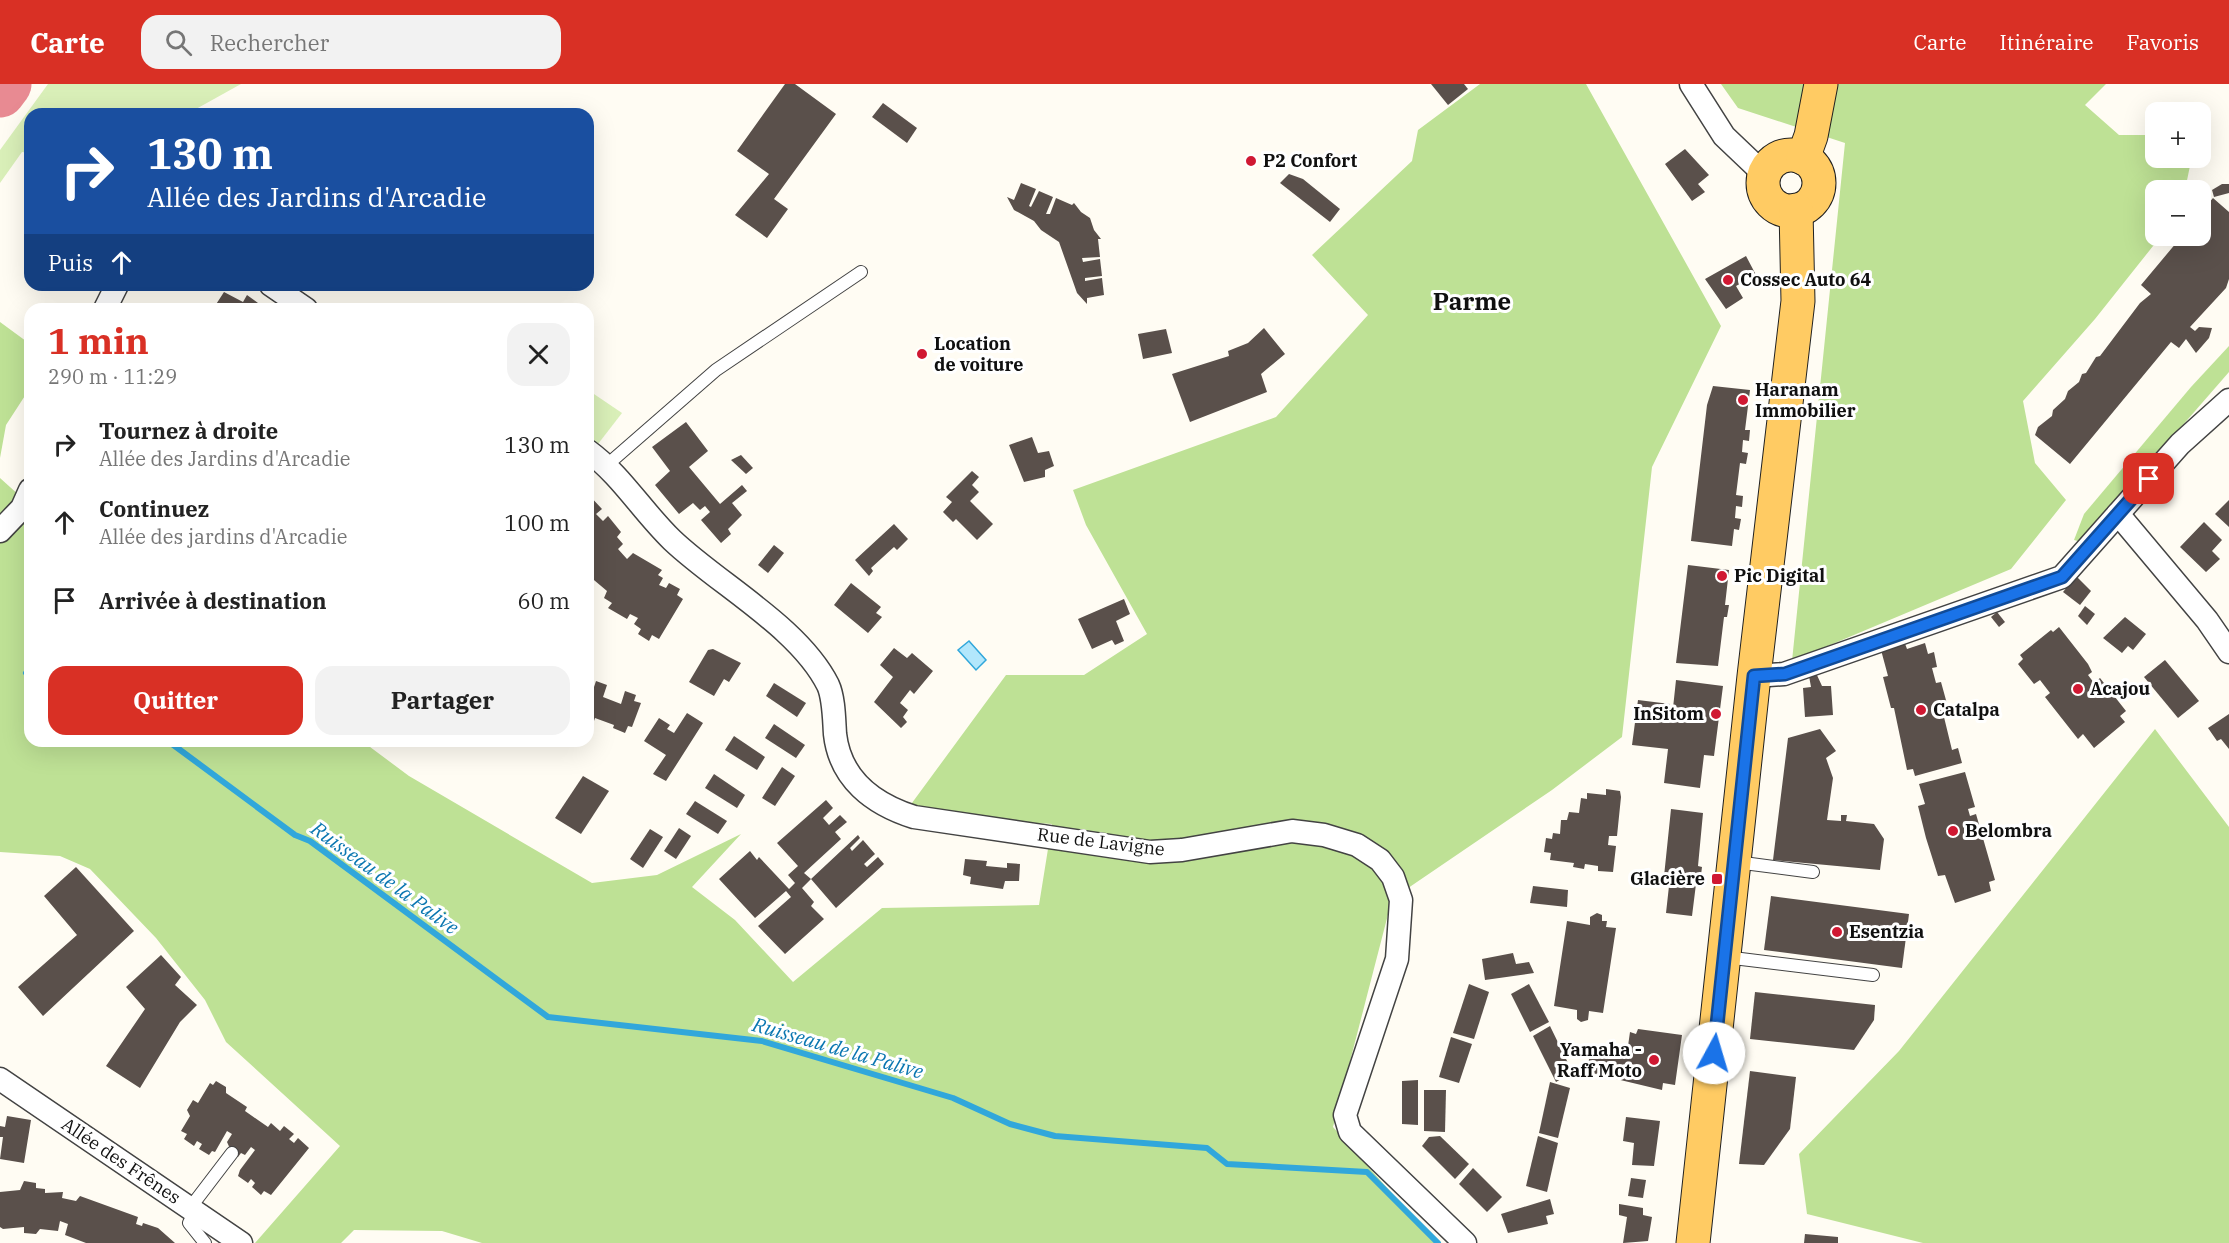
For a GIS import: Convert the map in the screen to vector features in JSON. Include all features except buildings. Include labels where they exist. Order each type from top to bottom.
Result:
[{"type":"main road","points":[[1803,158],[1811,136],[1821,84]]},
{"type":"main road","points":[[1788,156],[1803,158],[1817,173],[1818,191],[1807,206],[1796,210],[1781,209],[1767,198],[1764,189],[1765,175],[1771,164],[1779,158],[1788,156]]},
{"type":"main road","points":[[1693,1243],[1736,862],[1754,676],[1798,301],[1796,210]]},
{"type":"street","points":[[1691,84],[1724,136],[1765,175]]},
{"type":"street","points":[[280,291],[297,303]]},
{"type":"street","points":[[1754,676],[1785,674],[2062,577],[2180,444],[2229,400]]},
{"type":"street","name":"Rue de Lavigne","points":[[594,455],[607,465],[672,540],[782,631],[816,668],[829,686],[837,750],[844,769],[861,789],[881,804],[914,817],[1150,852],[1182,850],[1292,831],[1358,845],[1380,860],[1393,877],[1401,900],[1397,959],[1346,1115],[1350,1132],[1465,1243]]},
{"type":"street","points":[[0,531],[24,504]]},
{"type":"street","points":[[2118,514],[2207,620],[2229,652]]},
{"type":"street","name":"Allée des Frênes","points":[[0,1079],[241,1243]]},
{"type":"lane","points":[[607,465],[716,369],[861,272]]},
{"type":"lane","points":[[1736,862],[1813,872]]},
{"type":"lane","points":[[1725,957],[1873,975]]},
{"type":"lane","points":[[205,1243],[189,1223],[192,1210],[232,1153]]},
{"type":"green space","points":[[48,84],[241,84],[198,108],[31,108]]},
{"type":"green space","points":[[1480,84],[1586,84],[1721,326],[1652,467],[1622,737],[1552,790],[1392,899],[1333,1127],[1436,1243],[482,1243],[442,1231],[354,1230],[341,1243],[255,1243],[340,1146],[226,1042],[205,1000],[156,938],[90,869],[60,856],[0,852],[0,478],[24,500],[24,747],[370,747],[409,776],[592,883],[657,875],[741,834],[692,887],[735,920],[793,982],[882,908],[1039,905],[1052,824],[962,818],[909,807],[1006,675],[1084,675],[1147,634],[1086,525],[1073,490],[1276,417],[1368,315],[1312,255],[1412,161],[1418,130]]},
{"type":"green space","points":[[1721,84],[2106,84],[2085,105],[2119,135],[2145,135],[2145,168],[2190,168],[2187,180],[2145,180],[2145,246],[2153,246],[2095,319],[2023,401],[2035,463],[2066,500],[2011,569],[1792,661],[1845,143],[1738,108]]},
{"type":"green space","points":[[24,117],[24,152],[0,183],[0,150]]},
{"type":"green space","points":[[0,322],[24,340],[24,397],[6,425],[0,458]]},
{"type":"green space","points":[[2229,346],[2229,372],[2081,542],[2074,540],[2084,514],[2191,387]]},
{"type":"green space","points":[[594,394],[622,413],[598,444],[594,441]]},
{"type":"green space","points":[[2155,729],[2229,827],[2229,1243],[1923,1243],[1807,1214],[1799,1154],[1899,1051]]},
{"type":"water","points":[[969,641],[986,660],[976,670],[958,650]]},
{"type":"waterway","name":"Ruisseau de la Palive","points":[[176,747],[295,835],[310,841],[548,1017],[762,1041],[953,1098],[1010,1124],[1055,1136],[1207,1148],[1227,1164],[1367,1172],[1438,1243]]},
{"type":"taxiway","points":[[0,92],[6,84]]},
{"type":"place","name":"P2 Confort","points":[[1251,161]]},
{"type":"place","name":"Cossec Auto 64","points":[[1728,280]]},
{"type":"place","name":"Location de voiture","points":[[922,354]]},
{"type":"place","name":"Haranam Immobilier","points":[[1743,400]]},
{"type":"place","name":"Pic Digital","points":[[1722,576]]},
{"type":"place","name":"Acajou","points":[[2078,689]]},
{"type":"place","name":"Catalpa","points":[[1921,710]]},
{"type":"place","name":"InSitom","points":[[1716,714]]},
{"type":"place","name":"Belombra","points":[[1953,831]]},
{"type":"place","name":"Glacière","points":[[1717,879]]},
{"type":"place","name":"Esentzia","points":[[1837,932]]},
{"type":"place","name":"Yamaha - Raff Moto","points":[[1654,1060]]},
{"type":"district","name":"Parme","points":[[1472,302]]},
{"type":"route","points":[[1714,1053],[1754,676],[1785,674],[2062,577],[2149,479]]}]
